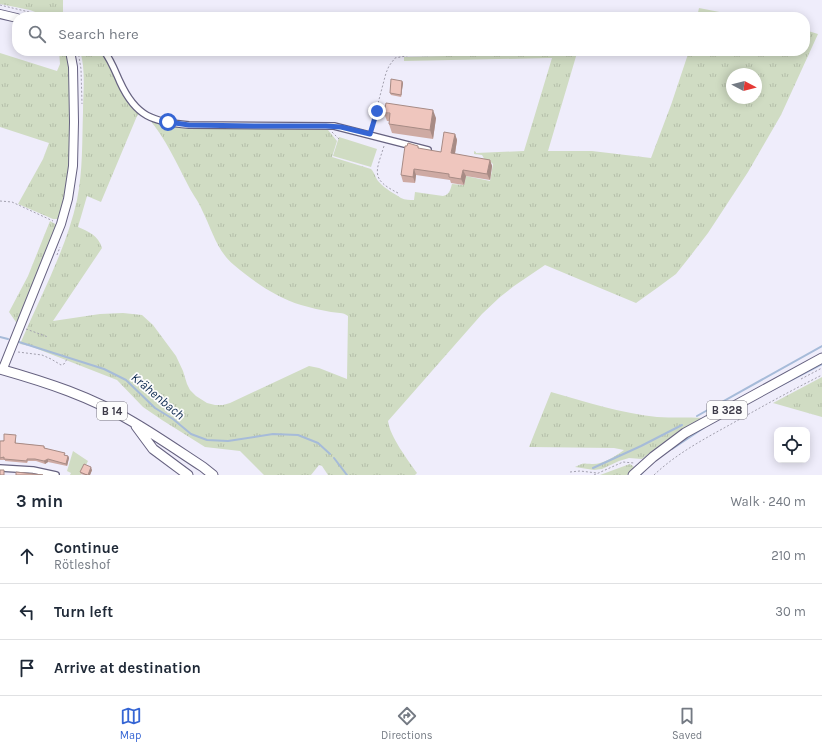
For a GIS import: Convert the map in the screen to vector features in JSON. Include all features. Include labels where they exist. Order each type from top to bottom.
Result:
[{"type":"main road","name":"B 328","points":[[633,475],[671,443],[696,427],[822,358]]},
{"type":"main road","name":"B 14","points":[[2,367],[68,391],[111,410],[133,422],[213,475]]},
{"type":"main road","name":"B 14","points":[[133,422],[153,449],[188,475]]},
{"type":"street","points":[[0,14],[12,17]]},
{"type":"street","points":[[2,367],[10,351],[61,224],[68,199],[73,166],[74,122],[73,67],[71,56]]},
{"type":"street","points":[[107,56],[130,101],[141,112],[152,119],[189,125],[334,126],[428,150]]},
{"type":"street","points":[[0,468],[33,470],[56,475]]},
{"type":"path","points":[[0,5],[30,12]]},
{"type":"path","points":[[370,134],[386,73],[392,61],[396,58],[406,56]]},
{"type":"path","points":[[385,140],[378,165],[377,176],[383,184],[398,193]]},
{"type":"path","points":[[0,200],[12,202],[61,224]]},
{"type":"path","points":[[23,328],[48,337]]},
{"type":"path","points":[[10,351],[42,355],[51,358],[61,365],[64,364],[67,359]]},
{"type":"path","points":[[800,379],[822,368]]},
{"type":"path","points":[[654,475],[701,440],[754,410],[822,375]]},
{"type":"path","points":[[594,475],[626,462],[638,464],[641,467]]},
{"type":"path","points":[[570,472],[580,471],[599,473]]},
{"type":"green space","points":[[0,0],[63,0],[63,12],[35,12],[0,4]]},
{"type":"green space","points":[[699,8],[719,12],[698,12]]},
{"type":"green space","points":[[810,32],[818,34],[810,52]]},
{"type":"green space","points":[[0,53],[57,71],[60,64],[59,56],[68,56],[72,79],[69,183],[60,219],[53,219],[18,204],[43,159],[49,143],[0,127]]},
{"type":"green space","points":[[81,56],[106,56],[130,104],[139,114],[101,202],[87,196],[78,227],[96,237],[102,248],[53,321],[100,314],[123,313],[142,315],[153,325],[176,356],[190,390],[207,403],[215,405],[230,403],[309,366],[319,368],[347,379],[348,316],[342,313],[305,306],[283,298],[257,283],[234,265],[219,247],[201,207],[171,152],[149,119],[155,123],[224,128],[265,129],[323,127],[328,130],[337,141],[332,157],[371,169],[381,185],[403,199],[414,200],[415,192],[443,196],[449,192],[452,184],[464,185],[466,176],[490,181],[493,164],[488,160],[485,160],[482,155],[474,154],[474,151],[476,153],[524,151],[552,58],[404,61],[404,57],[576,56],[548,151],[592,151],[651,158],[687,56],[808,56],[781,115],[748,172],[708,233],[676,274],[636,303],[545,265],[514,286],[482,314],[388,421],[392,434],[404,455],[417,473],[415,475],[328,475],[322,466],[319,465],[311,475],[264,475],[240,451],[205,447],[162,420],[143,407],[117,380],[30,346],[20,344],[52,273],[66,237],[77,200],[81,167],[84,89],[84,73]]},
{"type":"green space","points":[[339,137],[377,149],[371,167],[333,156]]},
{"type":"green space","points":[[50,221],[57,225],[18,325],[9,312],[28,276]]},
{"type":"green space","points":[[822,377],[822,417],[773,403]]},
{"type":"green space","points":[[551,392],[630,413],[657,417],[703,418],[681,430],[642,459],[629,458],[602,469],[594,470],[575,467],[583,464],[601,463],[624,450],[614,448],[529,447]]},
{"type":"green space","points":[[73,451],[88,461],[81,475],[70,475],[71,473],[67,471]]},
{"type":"green space","points":[[630,464],[634,467],[627,475],[600,475],[627,465]]},
{"type":"building","points":[[391,79],[402,81],[401,95],[390,93]]},
{"type":"building","points":[[386,103],[433,110],[430,130],[389,124],[390,113],[384,113]]},
{"type":"building","points":[[444,132],[455,134],[451,153],[490,160],[487,174],[463,170],[461,179],[449,177],[449,174],[414,169],[413,177],[401,175],[405,146],[407,146],[408,143],[418,146],[418,148],[441,152]]},
{"type":"building","points":[[4,434],[16,435],[15,443],[44,446],[44,448],[65,453],[64,455],[68,456],[66,464],[48,459],[44,461],[27,459],[27,461],[4,459],[4,457],[0,458],[0,441],[4,441]]},
{"type":"building","points":[[84,464],[91,467],[88,475],[80,472]]},
{"type":"building","points":[[0,470],[4,470],[4,475],[0,475]]},
{"type":"building","points":[[16,472],[43,475],[16,475]]},
{"type":"waterway","name":"Krähenbach","points":[[0,337],[8,339]]},
{"type":"waterway","name":"Krähenbach","points":[[19,342],[104,369],[126,380],[155,408],[173,419],[191,434],[207,440],[228,441],[273,434],[298,435],[318,443],[330,454]]},
{"type":"waterway","points":[[697,416],[822,346]]},
{"type":"waterway","points":[[768,392],[822,364]]},
{"type":"waterway","points":[[593,468],[682,425]]},
{"type":"waterway","points":[[672,449],[705,427]]},
{"type":"waterway","name":"Krähenbach","points":[[334,458],[347,475]]},
{"type":"waterway","points":[[640,475],[643,472]]},
{"type":"route","points":[[168,122],[189,125],[334,126],[370,134],[377,111]]}]
